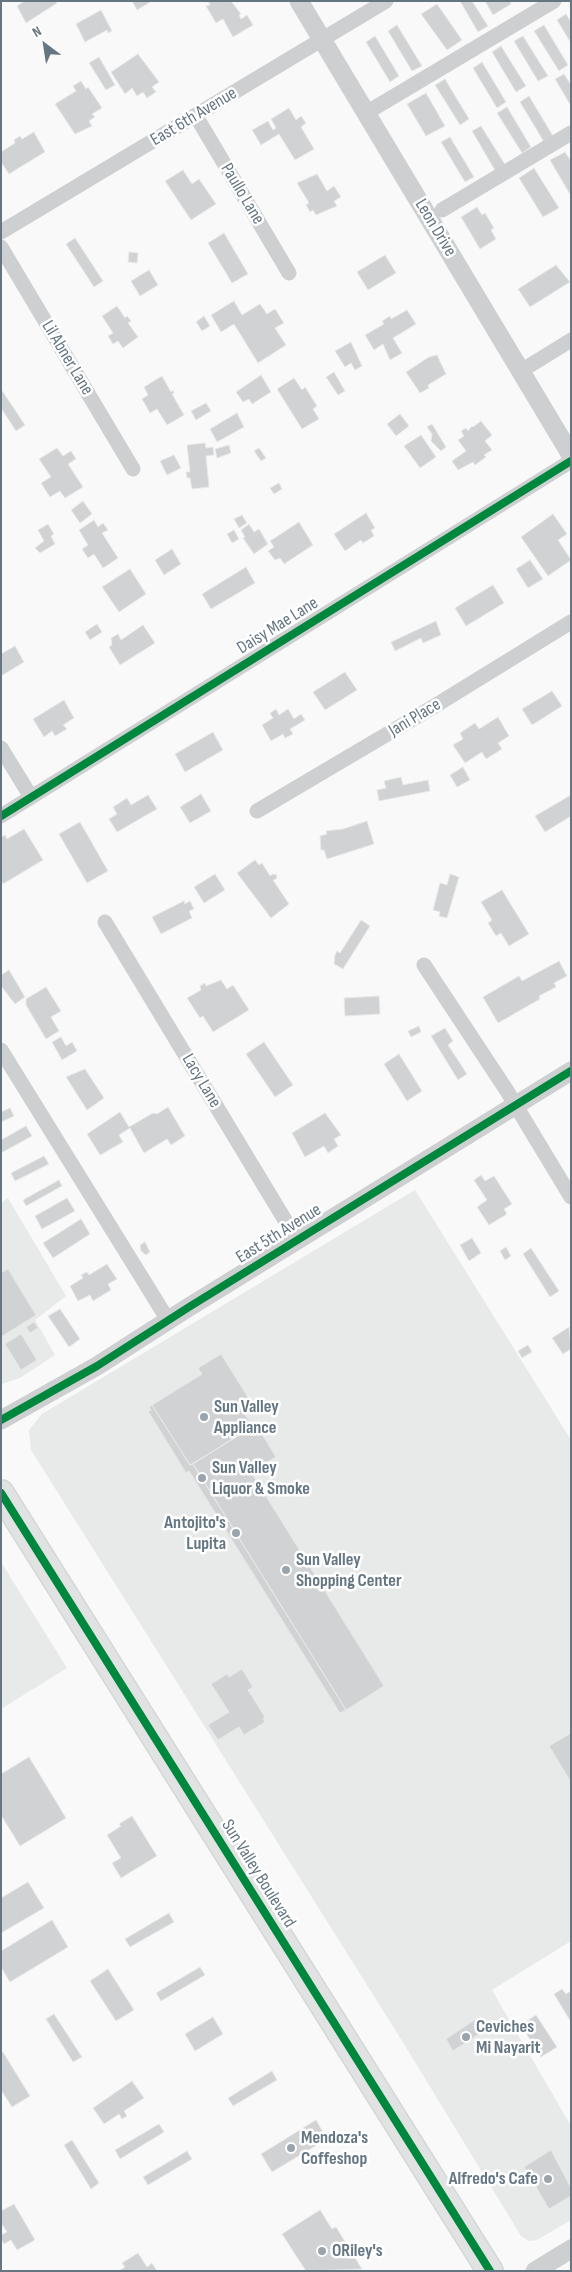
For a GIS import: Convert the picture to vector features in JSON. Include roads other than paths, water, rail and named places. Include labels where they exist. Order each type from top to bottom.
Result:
[{"type":"main road","name":"Sun Valley Boulevard","points":[[1,1493],[490,2271]]},
{"type":"street","name":"Leon Drive","points":[[299,1],[366,113],[433,214],[521,371],[571,455]]},
{"type":"street","name":"East 6th Avenue","points":[[1,232],[386,1]]},
{"type":"street","points":[[366,113],[554,1]]},
{"type":"street","name":"Paullo Lane","points":[[196,116],[289,273]]},
{"type":"street","points":[[433,214],[571,133]]},
{"type":"street","name":"Lil Abner Lane","points":[[1,247],[133,469]]},
{"type":"street","points":[[521,371],[571,340]]},
{"type":"street","name":"Daisy Mae Lane","points":[[1,816],[571,461]]},
{"type":"street","name":"Jani Place","points":[[257,811],[571,622]]},
{"type":"street","points":[[1,748],[31,797]]},
{"type":"street","name":"Lacy Lane","points":[[105,922],[297,1240]]},
{"type":"street","points":[[424,965],[507,1091],[514,1106],[571,1197]]},
{"type":"street","points":[[1,1050],[168,1320]]},
{"type":"street","name":"East 5th Avenue","points":[[1,1420],[97,1366],[168,1320],[571,1071]]},
{"type":"street","points":[[536,2271],[571,2249]]},
{"type":"place","name":"Sun Valley Appliance","points":[[204,1417]]},
{"type":"place","name":"Sun Valley Liquor & Smoke","points":[[202,1478]]},
{"type":"place","name":"Antojito's Lupita","points":[[236,1533]]},
{"type":"place","name":"Sun Valley Shopping Center","points":[[286,1570]]},
{"type":"place","name":"Ceviches Mi Nayarit","points":[[466,2037]]},
{"type":"place","name":"Mendoza's Coffeshop","points":[[291,2148]]},
{"type":"place","name":"Alfredo's Cafe","points":[[548,2179]]},
{"type":"place","name":"ORiley's","points":[[322,2251]]}]
